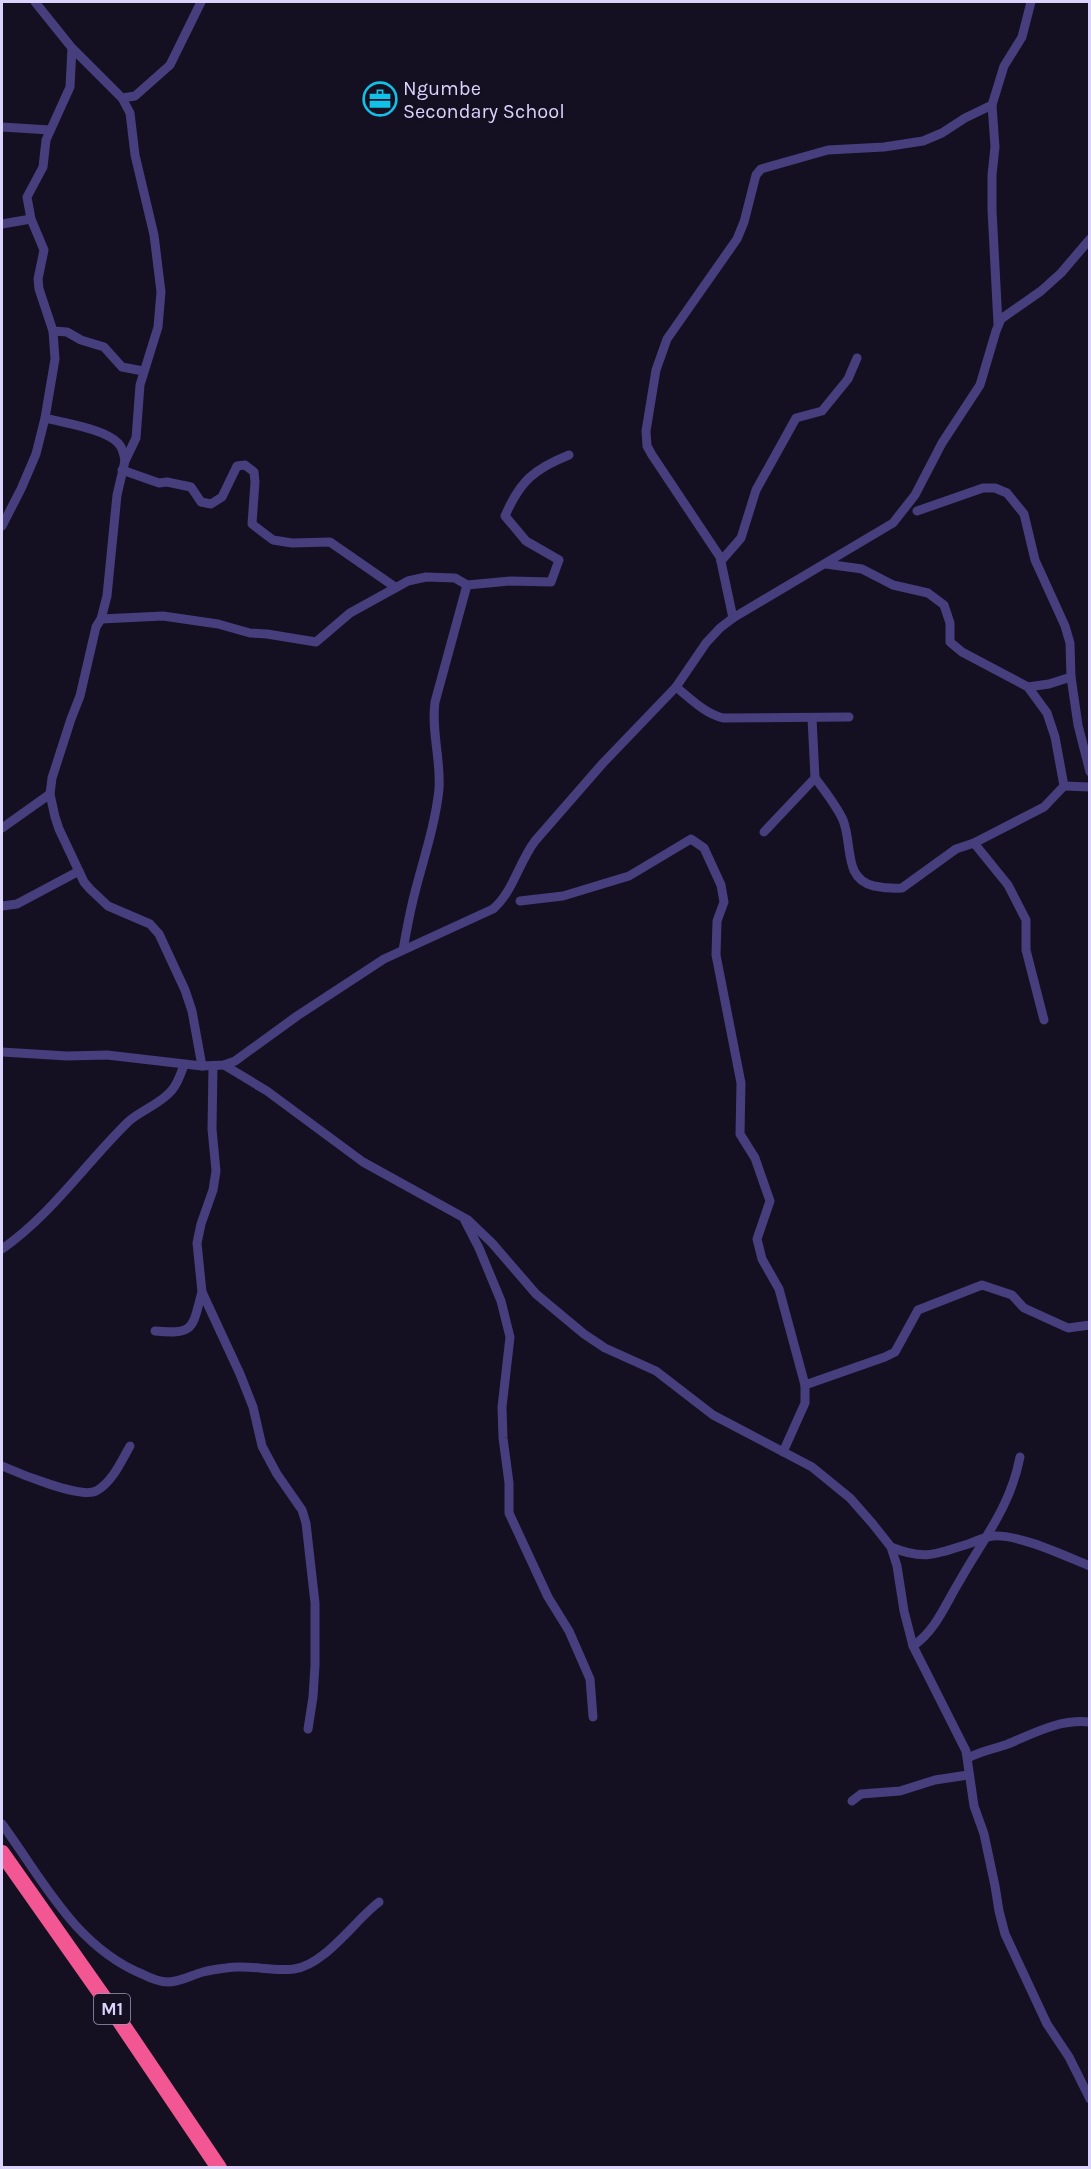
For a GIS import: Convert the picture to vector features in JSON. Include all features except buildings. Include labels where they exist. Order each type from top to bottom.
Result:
[{"type":"highway","name":"M1","points":[[2,1853],[111,2008],[219,2168]]},
{"type":"street","points":[[35,2],[72,48],[122,98],[129,113],[141,182],[148,206],[161,292],[158,327],[143,371],[136,438],[124,465],[114,517],[107,596],[96,627],[80,696],[52,778],[50,794],[59,829],[90,889],[108,906],[150,924],[159,934],[185,990],[192,1011],[202,1066]]},
{"type":"street","points":[[122,98],[135,96],[170,65],[201,2]]},
{"type":"street","points":[[2,1052],[108,1056],[184,1065],[224,1065],[235,1060],[339,988],[403,950],[478,917],[497,906],[525,854],[535,841],[603,764],[676,687],[706,643],[720,628],[733,618],[893,524],[905,510],[942,443],[980,385],[999,324],[992,210],[995,147],[992,105],[1004,66],[1022,37],[1031,2]]},
{"type":"street","points":[[2,526],[31,469],[45,418],[55,359],[53,331],[39,289],[38,275],[43,246],[31,219],[27,197],[43,167],[46,140],[70,87],[72,48]]},
{"type":"street","points":[[733,618],[722,561],[648,446],[646,431],[656,370],[667,339],[737,239],[758,172],[768,166],[828,150],[884,147],[923,141],[992,105]]},
{"type":"street","points":[[2,127],[50,130]]},
{"type":"street","points":[[2,224],[31,219]]},
{"type":"street","points":[[999,324],[1007,314],[1041,291],[1061,273],[1089,239]]},
{"type":"street","points":[[53,331],[67,332],[81,340],[104,347],[122,367],[143,371]]},
{"type":"street","points":[[722,561],[741,538],[756,490],[796,418],[822,411],[848,379],[857,358]]},
{"type":"street","points":[[45,418],[107,436],[119,444],[123,450],[124,465]]},
{"type":"street","points":[[100,619],[163,616],[218,624],[250,633],[316,642],[350,613],[408,581],[426,577],[455,578],[466,585],[512,581],[551,582],[559,560],[526,541],[505,516],[516,491],[523,484],[544,465],[569,455]]},
{"type":"street","points":[[124,465],[159,483],[167,482],[191,487],[201,502],[212,504],[222,497],[237,466],[245,465],[254,472],[252,524],[273,540],[292,543],[330,542],[395,587]]},
{"type":"street","points":[[917,511],[983,488],[995,488],[1007,493],[1024,514],[1035,560],[1065,626],[1070,644],[1071,677],[1078,725],[1089,772]]},
{"type":"street","points":[[826,564],[862,569],[893,585],[928,592],[944,605],[950,623],[950,642],[962,652],[1028,687],[1047,713],[1055,737],[1064,786]]},
{"type":"street","points":[[403,950],[436,808],[439,778],[432,720],[435,702],[466,585]]},
{"type":"street","points":[[1028,687],[1049,684],[1071,677]]},
{"type":"street","points":[[676,687],[701,708],[723,718],[849,717]]},
{"type":"street","points":[[812,718],[815,778],[843,821],[854,874],[869,885],[891,889],[902,888],[956,849],[974,843],[1044,807],[1064,786],[1089,787]]},
{"type":"street","points":[[764,832],[815,778]]},
{"type":"street","points":[[2,828],[50,794]]},
{"type":"street","points":[[520,901],[563,896],[629,876],[691,839],[704,848],[722,885],[724,902],[717,921],[716,955],[741,1083],[740,1134],[754,1158],[770,1201],[757,1239],[762,1258],[779,1289],[805,1385],[806,1403],[783,1452]]},
{"type":"street","points":[[974,843],[1008,885],[1026,920],[1026,950],[1044,1020]]},
{"type":"street","points":[[2,906],[17,904],[79,871]]},
{"type":"street","points":[[2,1249],[49,1210],[71,1187],[100,1150],[133,1117],[172,1090],[184,1065]]},
{"type":"street","points":[[224,1065],[267,1092],[363,1162],[462,1217],[492,1243],[536,1294],[605,1348],[656,1371],[713,1415],[812,1467],[850,1498],[891,1547],[913,1646],[962,1741],[968,1758],[968,1775],[974,1806],[984,1834],[1005,1934],[1047,2024],[1069,2057],[1089,2099]]},
{"type":"street","points":[[213,1066],[212,1129],[216,1171],[213,1190],[196,1243],[202,1292],[240,1374],[252,1407],[262,1446],[277,1474],[302,1510],[306,1522],[315,1603],[315,1675],[308,1730]]},
{"type":"street","points":[[462,1217],[469,1226],[501,1301],[510,1336],[502,1407],[503,1438],[509,1483],[508,1513],[548,1597],[569,1631],[590,1679],[593,1717]]},
{"type":"street","points":[[805,1385],[895,1352],[918,1310],[982,1285],[1012,1295],[1024,1308],[1068,1328],[1089,1325]]},
{"type":"street","points":[[155,1331],[182,1332],[188,1329],[196,1317],[202,1292]]},
{"type":"street","points":[[2,1466],[22,1475],[86,1494],[102,1487],[112,1476],[130,1446]]},
{"type":"street","points":[[913,1646],[928,1634],[940,1617],[960,1580],[988,1537],[1007,1502],[1017,1476],[1020,1457]]},
{"type":"street","points":[[891,1547],[916,1556],[927,1556],[988,1537],[1001,1536],[1038,1546],[1089,1566]]},
{"type":"street","points":[[968,1758],[1049,1727],[1070,1722],[1089,1722]]},
{"type":"street","points":[[852,1801],[861,1794],[900,1791],[935,1780],[968,1775]]},
{"type":"street","points":[[2,1824],[63,1910],[94,1946],[129,1969],[165,1982],[174,1982],[204,1972],[241,1966],[287,1970],[299,1968],[333,1946],[379,1902]]},
{"type":"place","name":"Ngumbe Secondary School","points":[[380,99]]}]
